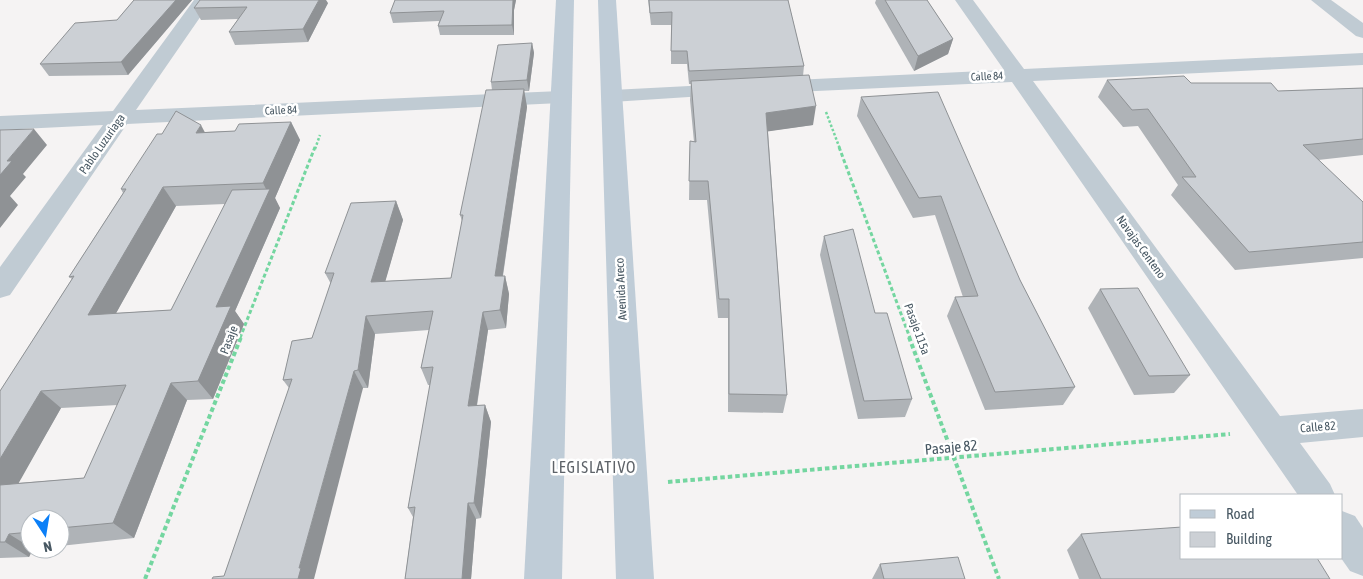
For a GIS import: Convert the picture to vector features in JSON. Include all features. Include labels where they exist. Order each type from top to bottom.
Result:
[{"type":"main road","points":[[543,579],[565,0]]},
{"type":"main road","name":"Avenida Areco","points":[[607,0],[635,579]]},
{"type":"street","name":"Pablo Luzuriaga","points":[[0,288],[204,0]]},
{"type":"street","name":"Navajas Centeno","points":[[964,0],[1317,494]]},
{"type":"street","points":[[1320,0],[1363,32]]},
{"type":"street","name":"Calle 84","points":[[612,96],[1363,58]]},
{"type":"street","name":"Calle 84","points":[[0,123],[561,97]]},
{"type":"street","name":"Calle 82","points":[[1273,431],[1363,423]]},
{"type":"street","points":[[1343,529],[1363,558]]},
{"type":"path","name":"Pasaje 115a","points":[[816,85],[999,579]]},
{"type":"path","name":"Pasaje","points":[[145,579],[331,108]]},
{"type":"path","name":"Pasaje 82","points":[[631,485],[1273,431]]},
{"type":"building","points":[[134,0],[176,0],[121,62],[40,64],[75,23],[117,20]]},
{"type":"building","points":[[200,0],[319,0],[303,29],[229,32],[247,7],[194,8]]},
{"type":"building","points":[[395,0],[513,0],[512,25],[438,26],[444,11],[390,13]]},
{"type":"building","points":[[649,0],[788,0],[804,66],[689,71],[687,51],[671,51],[672,12],[650,13]]},
{"type":"building","points":[[885,0],[927,0],[953,39],[918,56]]},
{"type":"building","points":[[532,43],[527,80],[491,82],[498,45]]},
{"type":"building","points":[[809,75],[816,106],[766,113],[787,395],[729,394],[729,299],[719,299],[708,181],[689,181],[690,141],[696,142],[691,81]]},
{"type":"building","points":[[1184,76],[1191,83],[1271,83],[1278,91],[1363,88],[1363,139],[1303,145],[1363,202],[1363,242],[1249,252],[1182,177],[1196,177],[1148,109],[1132,110],[1107,80]]},
{"type":"building","points":[[524,89],[495,276],[505,276],[500,310],[483,312],[468,406],[485,405],[474,503],[468,503],[462,579],[405,579],[415,507],[408,508],[433,367],[421,368],[433,311],[366,316],[358,370],[354,371],[299,568],[301,568],[298,579],[212,579],[213,577],[224,576],[292,379],[283,380],[292,341],[312,338],[334,273],[325,273],[351,203],[396,201],[371,282],[451,278],[463,215],[460,215],[486,90]]},
{"type":"building","points":[[938,92],[1020,280],[1075,387],[995,392],[955,297],[978,296],[941,196],[919,198],[861,97]]},
{"type":"building","points":[[176,111],[201,125],[196,133],[235,131],[239,124],[291,122],[263,183],[163,187],[88,315],[171,310],[232,190],[270,189],[216,307],[231,306],[198,381],[171,383],[113,523],[70,527],[70,509],[20,509],[20,533],[9,534],[5,542],[0,542],[0,485],[84,478],[126,385],[41,391],[0,459],[0,391],[74,276],[69,277],[126,189],[121,189],[157,134],[162,134]]},
{"type":"building","points":[[34,129],[7,161],[12,161],[0,175],[0,130]]},
{"type":"building","points":[[853,229],[875,313],[887,313],[912,399],[864,401],[824,236]]},
{"type":"building","points":[[1138,288],[1190,375],[1149,376],[1100,289]]},
{"type":"building","points":[[1180,527],[1180,559],[1318,559],[1330,579],[1101,579],[1081,534]]},
{"type":"building","points":[[958,557],[965,579],[884,579],[880,564]]},
{"type":"district","name":"LEGISLATIVO","points":[[594,467]]}]
